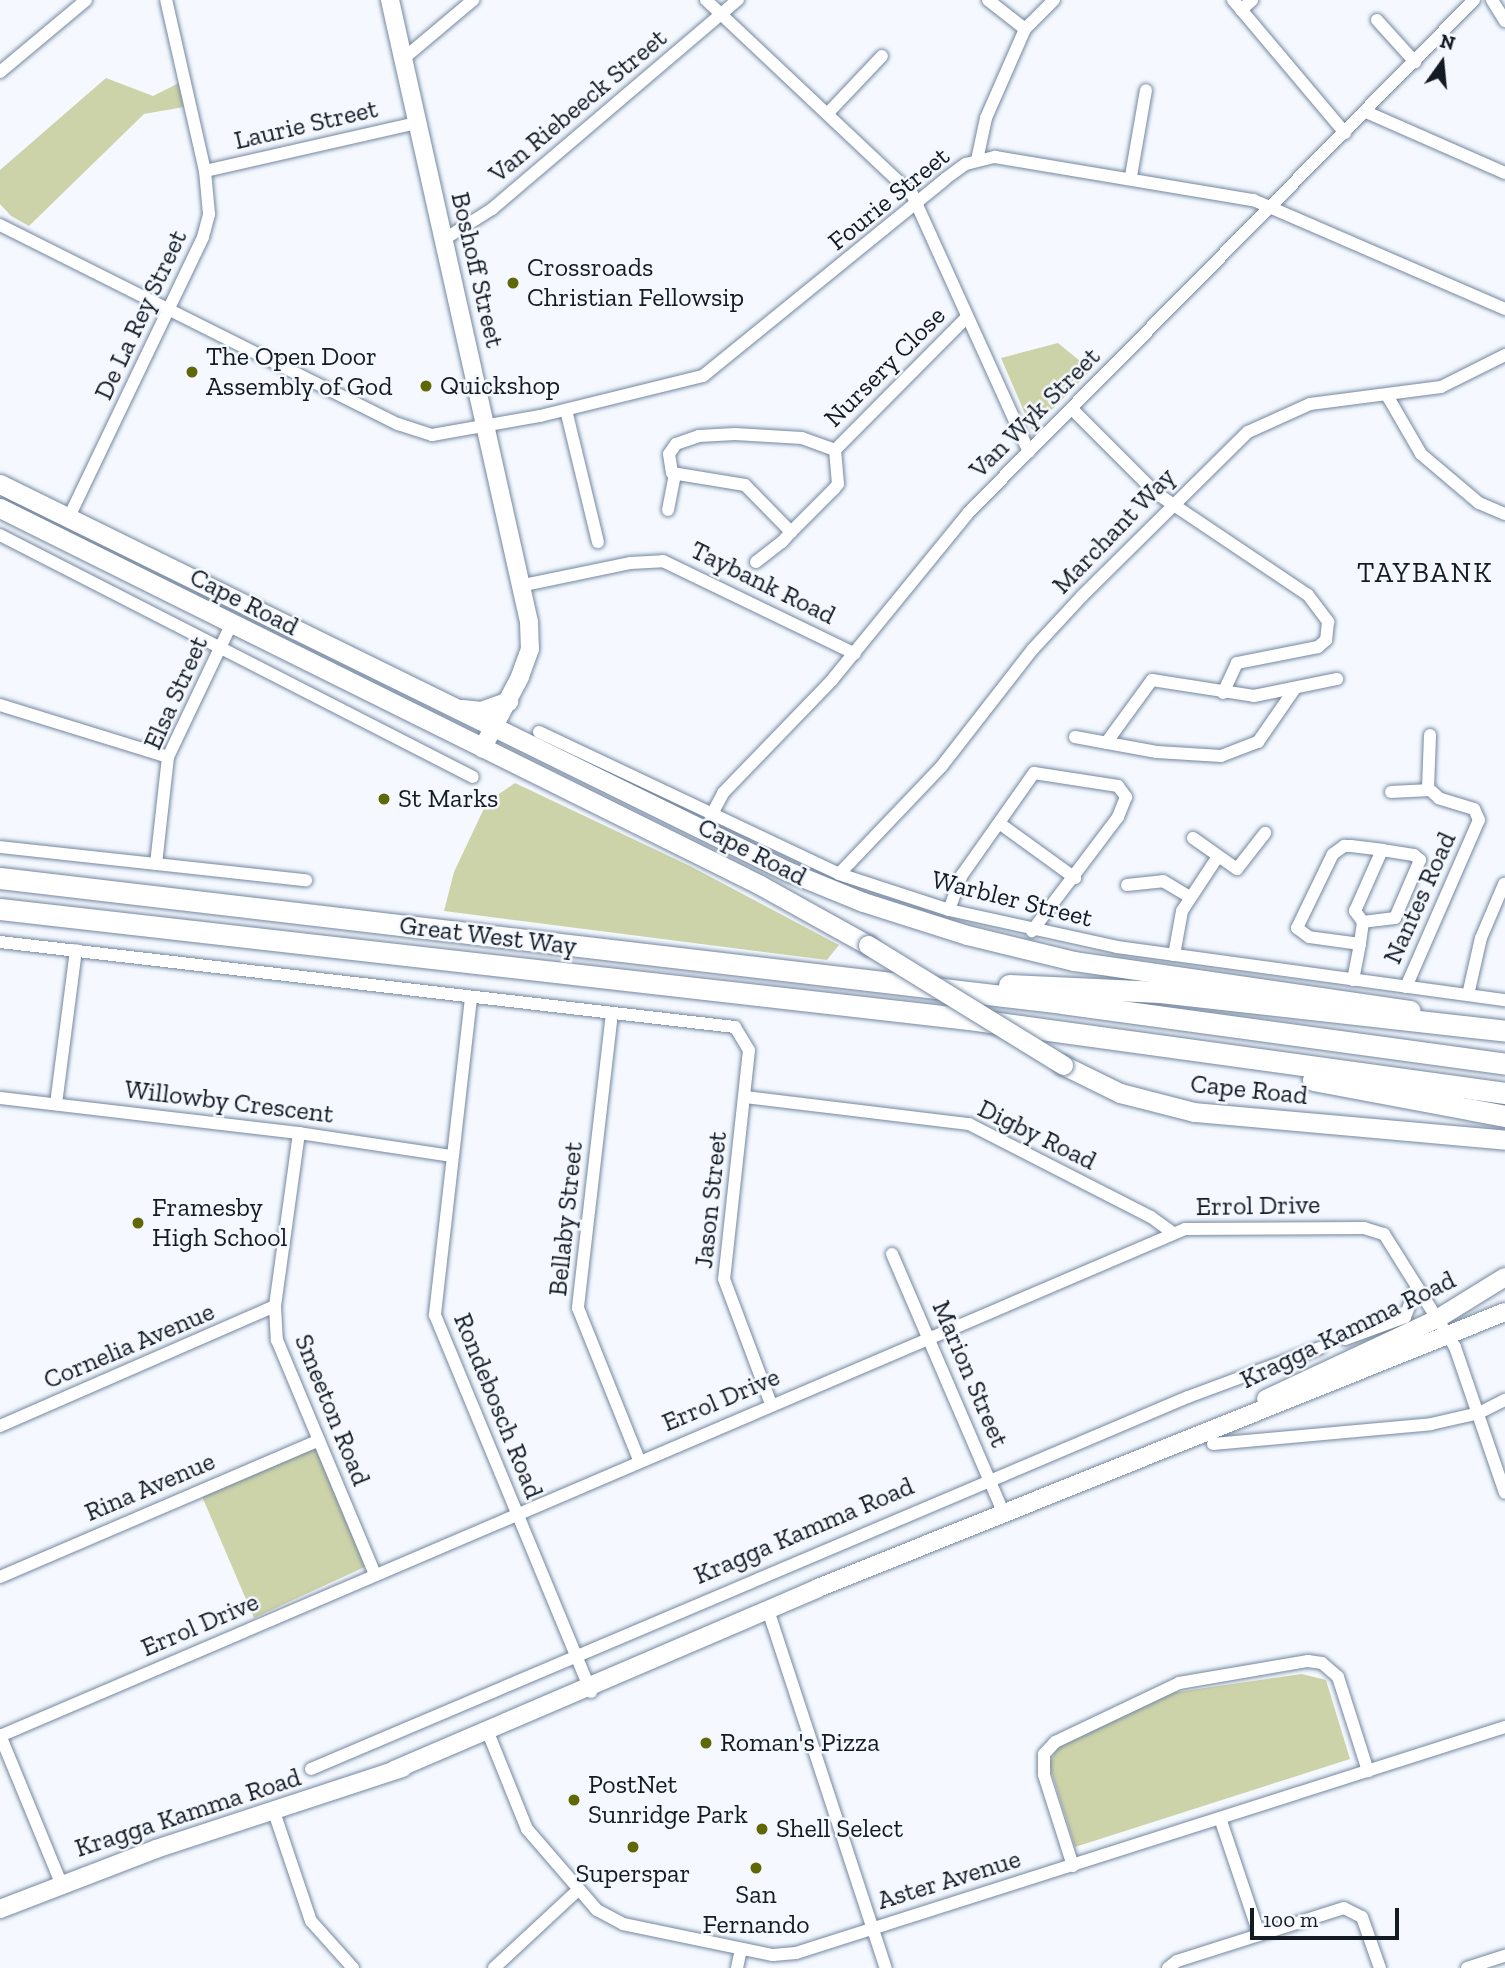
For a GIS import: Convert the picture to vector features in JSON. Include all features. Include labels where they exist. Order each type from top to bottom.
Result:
[{"type":"highway","name":"Great West Way","points":[[0,878],[881,981]]},
{"type":"highway","name":"Great West Way","points":[[0,909],[969,1019]]},
{"type":"highway","points":[[881,981],[1160,992],[1505,1031]]},
{"type":"highway","points":[[881,981],[1505,1064]]},
{"type":"highway","points":[[969,1019],[1505,1093]]},
{"type":"highway","points":[[969,1019],[1505,1116]]},
{"type":"main road","name":"Boshoff Street","points":[[390,0],[485,428],[524,585],[531,640],[510,697],[482,748]]},
{"type":"main road","name":"Cape Road","points":[[0,484],[786,871],[967,935],[1114,968],[1505,1024]]},
{"type":"main road","name":"Cape Road","points":[[0,509],[772,891],[868,945],[1063,1065],[1120,1093],[1181,1110],[1505,1140]]},
{"type":"main road","points":[[451,707],[481,711],[510,697],[517,739]]},
{"type":"main road","name":"Kragga Kamma Road","points":[[1213,1436],[1291,1385],[1437,1319],[1505,1277]]},
{"type":"main road","name":"Kragga Kamma Road","points":[[0,1909],[61,1883],[274,1812],[488,1735],[589,1688],[1004,1514],[1213,1436],[1505,1312]]},
{"type":"street","points":[[0,72],[86,0]]},
{"type":"street","name":"De La Rey Street","points":[[69,517],[170,309],[207,226],[205,171],[166,0]]},
{"type":"street","points":[[403,59],[473,0]]},
{"type":"street","points":[[706,0],[902,181],[917,201],[1029,452]]},
{"type":"street","name":"Van Riebeeck Street","points":[[443,240],[492,209],[738,0]]},
{"type":"street","points":[[988,0],[1025,29]]},
{"type":"street","points":[[977,160],[986,118],[1025,29],[1054,0]]},
{"type":"street","points":[[1252,0],[1237,5],[1345,133]]},
{"type":"street","name":"Van Wyk Street","points":[[711,816],[723,793],[855,654],[939,546],[1269,206],[1366,112],[1474,0]]},
{"type":"street","points":[[1492,0],[1505,21]]},
{"type":"street","points":[[1377,20],[1415,62]]},
{"type":"street","points":[[829,112],[883,56]]},
{"type":"street","points":[[1130,176],[1146,90]]},
{"type":"street","points":[[1366,112],[1505,173]]},
{"type":"street","name":"Laurie Street","points":[[205,171],[416,123]]},
{"type":"street","name":"Fourie Street","points":[[0,225],[418,432],[439,435],[485,428],[668,388],[715,370],[917,201],[977,160],[1016,158],[1237,195],[1269,206],[1505,309]]},
{"type":"street","name":"Nursery Close","points":[[835,450],[967,317]]},
{"type":"street","name":"Marchant Way","points":[[839,874],[941,766],[1033,649],[1230,448],[1269,420],[1310,404],[1388,397],[1441,387],[1505,355]]},
{"type":"street","points":[[1388,397],[1422,454],[1479,503],[1505,514]]},
{"type":"street","points":[[1072,409],[1172,505],[1308,595],[1328,622],[1323,644],[1237,663],[1223,693]]},
{"type":"street","points":[[566,410],[597,541]]},
{"type":"street","points":[[668,510],[675,475],[669,460],[672,448],[699,436],[785,436],[835,450],[838,484],[791,532],[755,562]]},
{"type":"street","points":[[675,475],[744,485],[791,532]]},
{"type":"street","name":"Cape Road","points":[[0,535],[473,778]]},
{"type":"street","name":"Taybank Road","points":[[524,585],[630,563],[663,561],[855,654]]},
{"type":"street","name":"Elsa Street","points":[[156,864],[168,757],[231,625]]},
{"type":"street","points":[[1106,743],[1152,680],[1254,696],[1294,690],[1337,679]]},
{"type":"street","points":[[1075,737],[1171,754],[1232,754],[1258,742],[1294,690]]},
{"type":"street","points":[[0,705],[168,757]]},
{"type":"street","name":"Warbler Street","points":[[540,732],[711,816],[839,874],[949,909],[1032,931],[1174,955],[1505,1000]]},
{"type":"street","name":"Nantes Road","points":[[1406,987],[1479,820],[1474,809],[1430,790],[1430,735]]},
{"type":"street","points":[[949,909],[959,881],[1038,771],[1121,788],[1126,797],[1123,808],[1074,878],[1032,931]]},
{"type":"street","points":[[1391,792],[1430,790]]},
{"type":"street","points":[[999,823],[1074,878]]},
{"type":"street","points":[[1193,838],[1233,869],[1242,867],[1265,833]]},
{"type":"street","points":[[1360,944],[1309,937],[1299,932],[1297,923],[1336,850],[1351,846],[1414,855],[1420,866],[1395,918],[1363,922]]},
{"type":"street","points":[[0,847],[306,880]]},
{"type":"street","points":[[1353,980],[1363,922],[1356,905],[1381,850]]},
{"type":"street","points":[[1174,955],[1179,923],[1190,897],[1217,858]]},
{"type":"street","points":[[1127,886],[1163,881],[1190,897]]},
{"type":"street","points":[[1468,995],[1481,938],[1504,884]]},
{"type":"street","points":[[0,942],[612,1013]]},
{"type":"street","points":[[56,1104],[76,950]]},
{"type":"street","name":"Rondebosch Road","points":[[471,998],[435,1315],[589,1688]]},
{"type":"street","name":"Jason Street","points":[[612,1013],[728,1025],[744,1035],[749,1050],[724,1279],[739,1329],[771,1404]]},
{"type":"street","name":"Bellaby Street","points":[[612,1013],[578,1308],[639,1460]]},
{"type":"street","name":"Digby Road","points":[[745,1097],[969,1124],[1151,1217],[1173,1233]]},
{"type":"street","name":"Willowby Crescent","points":[[0,1098],[299,1133],[451,1156]]},
{"type":"street","name":"Smeeton Road","points":[[299,1133],[275,1306],[283,1361],[375,1574]]},
{"type":"street","name":"Errol Drive","points":[[0,1736],[639,1460],[1173,1233],[1193,1228],[1372,1228],[1390,1240],[1448,1337],[1479,1413],[1505,1493]]},
{"type":"street","name":"Marion Street","points":[[892,1254],[1004,1514]]},
{"type":"street","points":[[1345,1339],[1405,1317],[1417,1286]]},
{"type":"street","name":"Cornelia Avenue","points":[[0,1426],[275,1306]]},
{"type":"street","name":"Kragga Kamma Road","points":[[311,1769],[574,1654],[1188,1397],[1320,1348]]},
{"type":"street","name":"Kragga Kamma Road","points":[[1213,1436],[1431,1424],[1479,1413],[1505,1400]]},
{"type":"street","name":"Rina Avenue","points":[[0,1577],[319,1440]]},
{"type":"street","points":[[769,1614],[886,1968]]},
{"type":"street","points":[[1073,1866],[1044,1775],[1044,1754],[1055,1742],[1179,1683],[1308,1661],[1322,1663],[1338,1677],[1368,1771]]},
{"type":"street","name":"Aster Avenue","points":[[488,1735],[527,1829],[577,1891],[597,1910],[623,1924],[741,1949],[786,1955],[1505,1727]]},
{"type":"street","points":[[0,1736],[61,1883]]},
{"type":"street","points":[[274,1812],[311,1921],[353,1968]]},
{"type":"street","points":[[1220,1818],[1259,1934]]},
{"type":"street","points":[[494,1968],[577,1891]]},
{"type":"street","points":[[1168,1968],[1177,1961],[1335,1909],[1351,1909],[1362,1917],[1380,1968]]},
{"type":"street","points":[[737,1968],[741,1949]]},
{"type":"street","points":[[1467,1968],[1505,1956]]},
{"type":"green space","points":[[106,78],[153,96],[179,83],[184,107],[144,114],[29,226],[11,216],[0,204],[0,170]]},
{"type":"green space","points":[[1058,343],[1091,370],[1032,430],[1001,358]]},
{"type":"green space","points":[[515,783],[690,866],[839,945],[827,960],[444,911],[454,872],[487,802]]},
{"type":"green space","points":[[316,1446],[369,1565],[254,1618],[201,1494]]},
{"type":"green space","points":[[1302,1674],[1326,1680],[1350,1759],[1075,1847],[1049,1764],[1057,1748],[1170,1693]]},
{"type":"place","name":"Crossroads Christian Fellowsip","points":[[513,283]]},
{"type":"place","name":"The Open Door Assembly of God","points":[[192,372]]},
{"type":"place","name":"Quickshop","points":[[426,386]]},
{"type":"place","name":"St Marks","points":[[384,799]]},
{"type":"place","name":"Framesby High School","points":[[138,1223]]},
{"type":"place","name":"Roman's Pizza","points":[[706,1743]]},
{"type":"place","name":"PostNet Sunridge Park","points":[[574,1800]]},
{"type":"place","name":"Shell Select","points":[[762,1829]]},
{"type":"place","name":"Superspar","points":[[633,1847]]},
{"type":"place","name":"San Fernando","points":[[756,1868]]},
{"type":"district","name":"TAYBANK","points":[[1425,573]]}]
